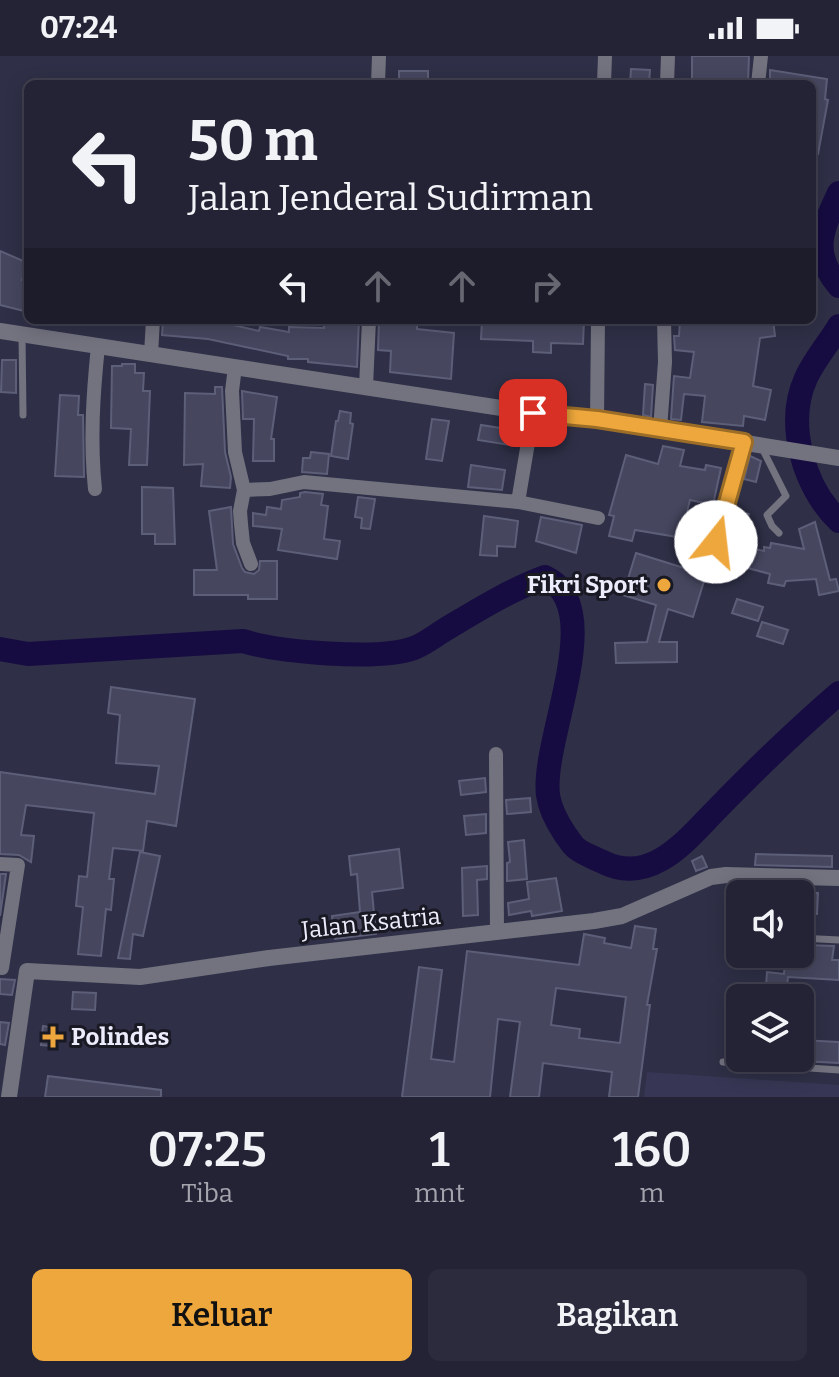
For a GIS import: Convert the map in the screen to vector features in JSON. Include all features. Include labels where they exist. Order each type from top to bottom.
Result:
[{"type":"street","points":[[378,80],[379,56]]},
{"type":"street","points":[[604,80],[605,56]]},
{"type":"street","points":[[667,80],[668,56]]},
{"type":"street","points":[[758,80],[761,56]]},
{"type":"street","points":[[151,354],[153,324]]},
{"type":"street","points":[[366,387],[369,324]]},
{"type":"street","points":[[597,419],[598,324]]},
{"type":"street","points":[[660,429],[664,324]]},
{"type":"street","points":[[0,331],[839,458]]},
{"type":"street","points":[[95,489],[91,456],[92,404],[98,346]]},
{"type":"street","points":[[235,367],[232,391],[235,452],[244,490],[240,511],[242,534],[251,564]]},
{"type":"street","points":[[518,502],[533,413]]},
{"type":"street","points":[[710,562],[752,443]]},
{"type":"street","points":[[244,490],[270,489],[304,482],[518,502],[598,518]]},
{"type":"street","points":[[496,754],[497,932]]},
{"type":"street","points":[[0,864],[18,865],[1,968],[27,971],[9,1097]]},
{"type":"street","name":"Jalan Ksatria","points":[[27,971],[140,977],[269,958],[622,916],[711,877],[839,878]]},
{"type":"lane","points":[[22,335],[23,415]]},
{"type":"lane","points":[[752,443],[786,496],[767,515],[779,533]]},
{"type":"lane","points":[[814,939],[839,940]]},
{"type":"lane","points":[[723,1062],[839,1070]]},
{"type":"shaded area","points":[[647,1072],[839,1085],[839,1097],[644,1097]]},
{"type":"building","points":[[692,56],[749,56],[748,80],[692,80]]},
{"type":"building","points":[[631,69],[650,70],[649,80],[630,80]]},
{"type":"building","points":[[770,70],[827,79],[825,99],[828,100],[818,154],[816,80],[770,80]]},
{"type":"building","points":[[399,71],[428,71],[428,80],[399,80]]},
{"type":"building","points":[[0,251],[24,261],[24,311],[0,305]]},
{"type":"building","points":[[163,324],[228,324],[259,331],[260,327],[289,332],[289,327],[324,328],[324,324],[359,324],[357,367],[288,359],[288,356],[208,339],[162,335]]},
{"type":"building","points":[[379,324],[417,324],[417,329],[454,333],[451,379],[390,372],[391,351],[378,350]]},
{"type":"building","points":[[482,324],[584,324],[583,344],[551,343],[551,353],[533,352],[533,341],[481,339]]},
{"type":"building","points":[[680,324],[774,324],[775,336],[760,338],[753,386],[771,390],[765,420],[744,416],[743,426],[702,422],[705,396],[684,394],[681,420],[671,419],[674,376],[690,378],[694,352],[675,350],[674,336],[679,336]]},
{"type":"building","points":[[2,360],[16,360],[16,393],[1,392]]},
{"type":"building","points":[[135,364],[135,373],[144,373],[143,391],[150,391],[147,465],[129,465],[131,429],[111,428],[112,366]]},
{"type":"building","points":[[645,384],[653,385],[651,417],[643,415]]},
{"type":"building","points":[[215,387],[222,387],[230,488],[201,486],[203,464],[184,465],[185,393],[215,394]]},
{"type":"building","points":[[242,391],[277,397],[271,439],[274,439],[274,461],[253,461],[254,419],[243,419]]},
{"type":"building","points":[[60,395],[79,396],[78,415],[83,415],[84,477],[55,476]]},
{"type":"building","points":[[340,411],[351,413],[350,423],[353,424],[348,459],[331,456]]},
{"type":"building","points":[[432,419],[449,421],[442,461],[426,459]]},
{"type":"building","points":[[508,421],[521,423],[517,446],[478,440],[481,425],[507,429]]},
{"type":"building","points":[[663,446],[684,450],[680,466],[705,470],[706,465],[721,468],[713,505],[690,500],[684,524],[698,527],[695,540],[635,530],[632,541],[609,536],[614,516],[609,515],[626,455],[658,464]]},
{"type":"building","points":[[311,452],[329,454],[327,474],[302,472],[303,458],[310,458]]},
{"type":"building","points":[[750,456],[761,461],[756,482],[744,479]]},
{"type":"building","points":[[471,465],[505,470],[502,490],[468,487]]},
{"type":"building","points":[[142,487],[173,488],[175,544],[155,544],[155,534],[142,534]]},
{"type":"building","points":[[300,493],[323,494],[321,505],[328,506],[324,539],[340,541],[337,559],[278,550],[282,529],[253,526],[253,513],[266,515],[267,507],[281,509],[282,500],[300,497]]},
{"type":"building","points":[[358,497],[375,499],[370,529],[361,528],[362,518],[355,517]]},
{"type":"building","points":[[231,507],[233,544],[242,568],[254,574],[259,570],[260,561],[277,561],[277,599],[248,599],[248,595],[194,595],[194,570],[217,570],[209,511]]},
{"type":"building","points":[[735,509],[749,514],[745,525],[732,520]]},
{"type":"building","points":[[484,516],[518,521],[515,547],[497,546],[497,556],[480,555]]},
{"type":"building","points":[[541,517],[582,525],[576,553],[536,541]]},
{"type":"building","points":[[815,522],[830,580],[836,579],[839,591],[819,595],[816,579],[786,581],[784,586],[768,583],[770,574],[721,561],[725,545],[764,551],[764,547],[770,548],[771,543],[804,549],[799,529]]},
{"type":"building","points":[[636,553],[700,573],[698,579],[704,581],[693,617],[668,609],[659,642],[677,642],[677,662],[616,663],[615,643],[647,642],[656,605],[623,595]]},
{"type":"building","points":[[737,599],[763,607],[758,621],[732,613]]},
{"type":"building","points":[[762,622],[788,630],[783,644],[757,636]]},
{"type":"building","points":[[111,687],[195,699],[176,826],[147,821],[143,851],[113,848],[109,879],[114,879],[111,910],[106,909],[101,956],[78,954],[83,907],[76,906],[79,876],[87,877],[94,813],[26,805],[21,835],[34,836],[31,862],[19,855],[0,854],[0,772],[155,794],[159,766],[116,763],[120,715],[108,713]]},
{"type":"building","points":[[485,778],[486,792],[461,795],[459,781]]},
{"type":"building","points":[[530,798],[531,812],[507,814],[506,800]]},
{"type":"building","points":[[486,814],[486,833],[466,835],[464,816]]},
{"type":"building","points":[[524,840],[527,879],[507,881],[507,863],[510,862],[508,842]]},
{"type":"building","points":[[399,849],[403,888],[372,892],[376,934],[335,939],[332,916],[360,912],[357,874],[351,875],[349,856]]},
{"type":"building","points":[[140,852],[160,856],[143,936],[133,934],[130,959],[118,958]]},
{"type":"building","points":[[756,854],[832,856],[832,867],[755,865]]},
{"type":"building","points":[[702,856],[707,867],[696,871],[692,861]]},
{"type":"building","points":[[487,866],[487,879],[477,880],[478,915],[463,916],[462,868]]},
{"type":"building","points":[[0,874],[6,874],[0,916]]},
{"type":"building","points":[[556,878],[562,911],[532,916],[531,911],[509,915],[508,903],[529,899],[527,882]]},
{"type":"building","points":[[814,893],[818,893],[817,914],[814,914]]},
{"type":"building","points":[[635,926],[656,929],[653,949],[657,949],[647,1005],[650,1005],[638,1097],[609,1097],[612,1072],[543,1063],[539,1097],[510,1097],[520,1022],[498,1019],[490,1097],[402,1097],[419,967],[442,970],[431,1059],[454,1062],[467,951],[579,965],[584,934],[605,938],[604,943],[631,948]],"holes":[[[556,988],[626,997],[620,1043],[579,1038],[580,1029],[551,1025]]]},
{"type":"building","points":[[814,945],[834,946],[832,960],[839,960],[839,980],[788,977],[787,984],[766,984],[767,972],[784,974],[784,968],[814,968]]},
{"type":"building","points":[[0,979],[15,980],[12,995],[0,994]]},
{"type":"building","points":[[73,992],[96,993],[95,1010],[72,1009]]},
{"type":"building","points":[[0,1022],[9,1023],[5,1045],[0,1044]]},
{"type":"building","points":[[43,1026],[56,1028],[53,1046],[41,1045]]},
{"type":"building","points":[[814,1041],[839,1042],[839,1063],[814,1062]]},
{"type":"building","points":[[48,1076],[161,1090],[161,1097],[45,1097]]},
{"type":"waterway","points":[[839,193],[822,241],[824,262],[839,286]]},
{"type":"waterway","points":[[839,326],[806,378],[797,415],[798,435],[808,473],[816,491],[839,521]]},
{"type":"waterway","points":[[0,649],[28,654],[243,641],[328,654],[398,652],[422,644],[494,601],[545,577],[563,593],[571,616],[572,644],[548,771],[549,800],[557,820],[575,847],[620,868],[651,864],[679,847],[776,750],[839,693]]},
{"type":"place","name":"Fikri Sport","points":[[664,585]]},
{"type":"place","name":"Polindes","points":[[53,1037]]},
{"type":"route","points":[[533,413],[597,419],[744,442],[716,542]]}]
